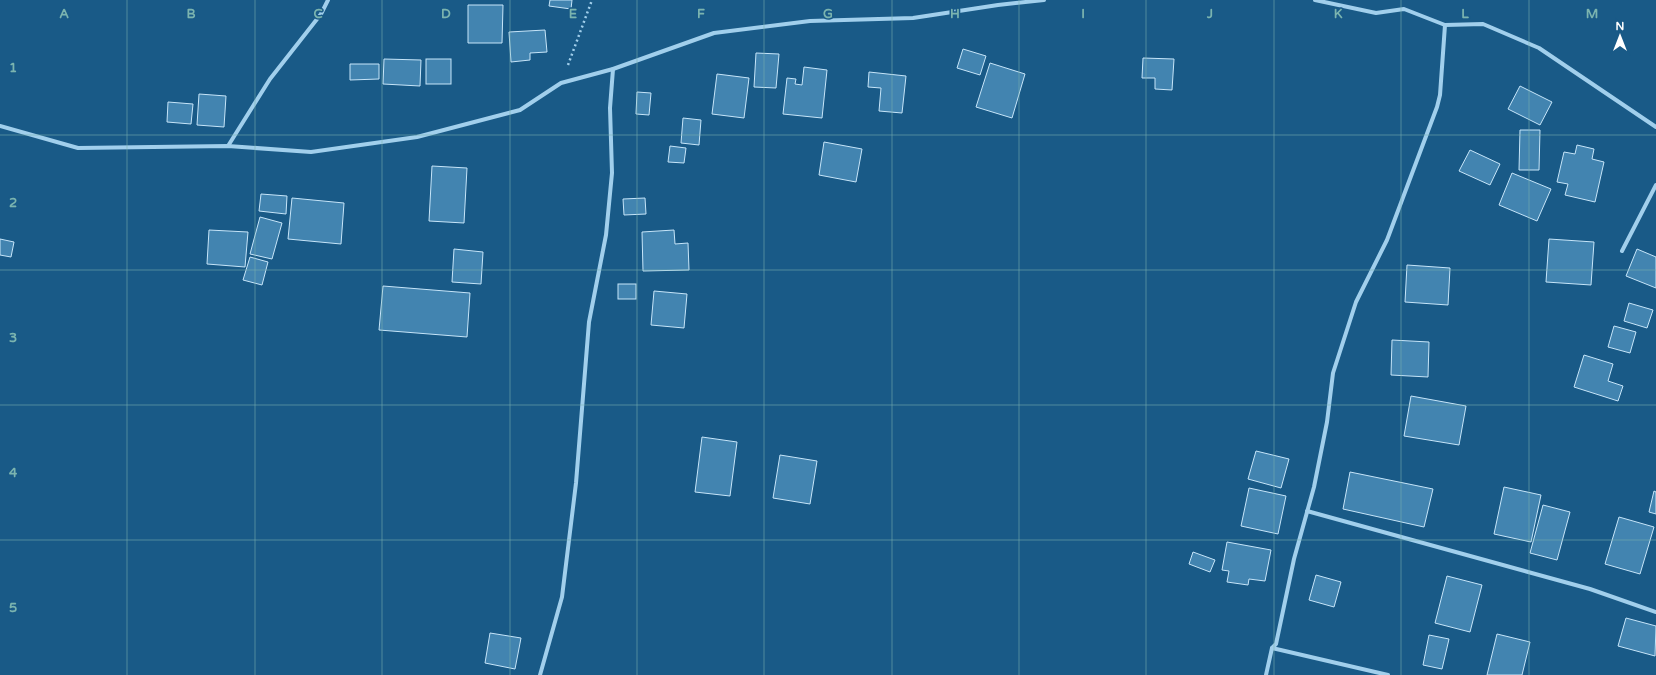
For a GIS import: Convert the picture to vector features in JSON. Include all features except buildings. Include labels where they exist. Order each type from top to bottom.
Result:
[{"type":"street","points":[[228,146],[270,79],[321,14],[328,0]]},
{"type":"street","points":[[0,126],[78,148],[228,146],[311,152],[417,137],[520,110],[561,83],[612,69],[714,33],[810,22],[913,18],[998,5],[1044,0]]},
{"type":"street","points":[[1315,0],[1376,13],[1404,9],[1445,25],[1483,24],[1539,48],[1656,127]]},
{"type":"street","points":[[1266,675],[1272,648],[1276,644],[1294,559],[1314,487],[1327,422],[1333,373],[1356,302],[1387,240],[1437,107],[1440,95],[1445,25]]},
{"type":"street","points":[[540,675],[562,597],[576,483],[589,322],[606,235],[612,173],[610,108],[612,69]]},
{"type":"street","points":[[1622,251],[1656,185]]},
{"type":"street","points":[[1307,511],[1590,589],[1656,612]]},
{"type":"street","points":[[1272,648],[1388,675]]},
{"type":"path","points":[[561,83],[592,0]]}]
